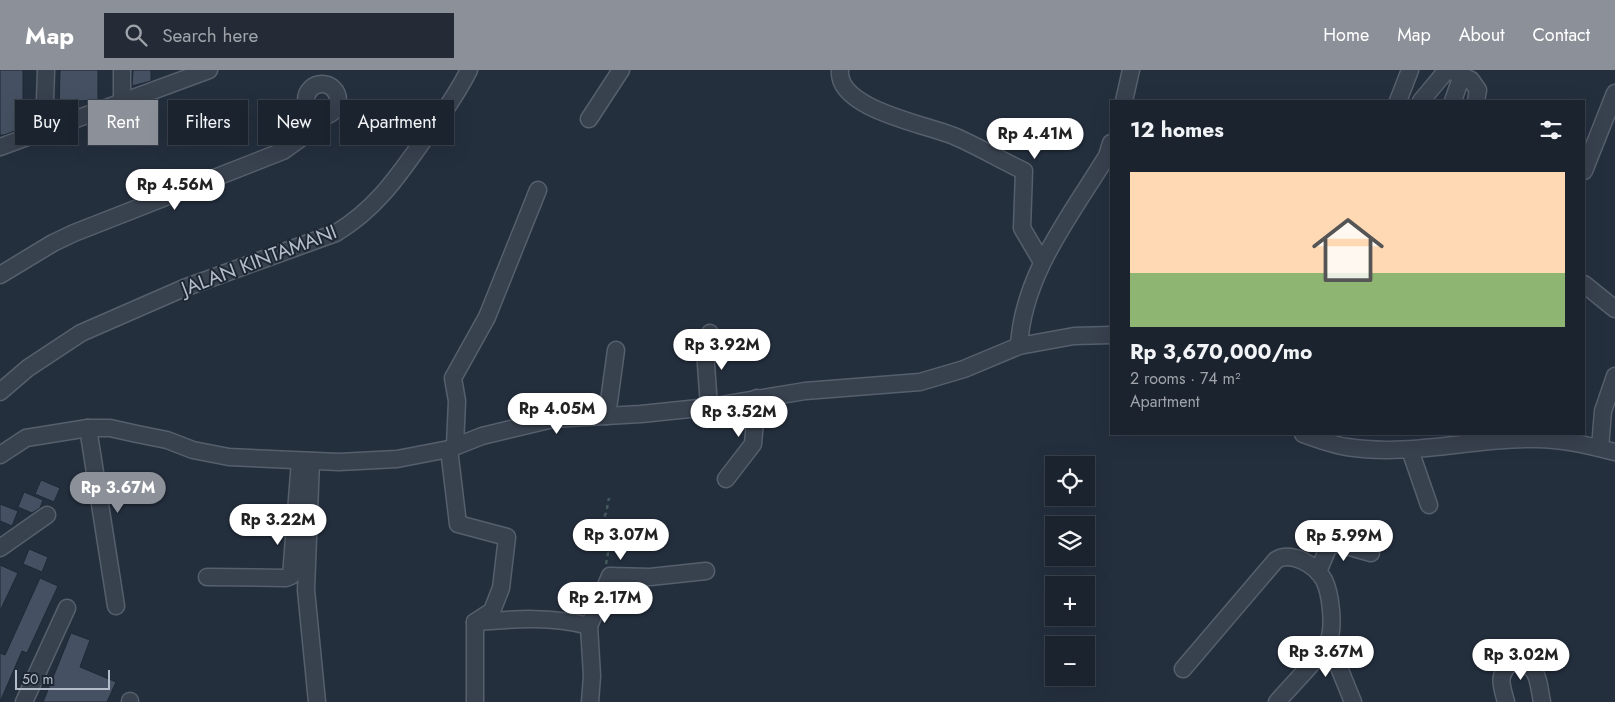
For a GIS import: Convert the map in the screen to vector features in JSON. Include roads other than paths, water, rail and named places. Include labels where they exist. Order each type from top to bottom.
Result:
[{"type":"street","points":[[45,100],[46,70]]},
{"type":"street","points":[[122,70],[122,100]]},
{"type":"street","name":"JALAN KINTAMANI","points":[[0,392],[28,368],[81,333],[184,288],[336,233],[349,225],[365,214],[389,188],[456,94],[469,70]]},
{"type":"street","points":[[589,119],[621,70]]},
{"type":"street","points":[[840,70],[840,79],[845,88],[870,106],[890,116],[955,136],[1024,171],[1022,228],[1042,262]]},
{"type":"street","points":[[1124,100],[1131,70]]},
{"type":"street","points":[[1398,100],[1410,70]]},
{"type":"street","points":[[127,100],[201,72]]},
{"type":"street","points":[[1422,100],[1453,72]]},
{"type":"street","points":[[1453,72],[1453,100]]},
{"type":"street","points":[[1453,72],[1471,80],[1478,90],[1476,100]]},
{"type":"street","points":[[1585,168],[1615,93]]},
{"type":"street","points":[[0,147],[15,142]]},
{"type":"street","points":[[0,275],[53,243],[74,233],[283,152],[292,145]]},
{"type":"street","points":[[1019,346],[1020,330],[1030,289],[1042,262],[1107,156],[1110,146]]},
{"type":"street","points":[[475,622],[492,611],[501,588],[507,536],[458,524],[452,447],[457,401],[453,378],[487,317],[538,190]]},
{"type":"street","points":[[1585,285],[1615,309]]},
{"type":"street","points":[[709,407],[705,350],[710,333]]},
{"type":"street","points":[[0,455],[26,438],[88,428],[110,428],[167,440],[193,450],[229,457],[362,462],[396,459],[452,447],[531,423],[709,407],[805,391],[920,382],[964,369],[1019,346],[1074,336],[1110,335]]},
{"type":"street","points":[[607,416],[616,350]]},
{"type":"street","points":[[1306,435],[1346,447],[1410,450],[1536,436],[1608,450],[1603,411],[1615,376]]},
{"type":"street","points":[[726,479],[753,444],[757,398]]},
{"type":"street","points":[[88,428],[116,606]]},
{"type":"street","points":[[1410,450],[1429,505]]},
{"type":"street","points":[[207,577],[286,578],[291,576],[306,461]]},
{"type":"street","points":[[306,461],[306,590],[317,702]]},
{"type":"street","points":[[0,548],[46,516]]},
{"type":"street","points":[[1318,572],[1328,548],[1336,543],[1371,553]]},
{"type":"street","points":[[1183,669],[1276,560],[1284,555],[1295,556],[1318,572],[1324,581],[1333,625],[1329,643],[1276,702]]},
{"type":"street","points":[[590,702],[592,676],[589,626],[610,576],[650,577],[706,571]]},
{"type":"street","points":[[24,702],[67,608]]},
{"type":"street","points":[[475,622],[532,618],[574,622],[589,626]]},
{"type":"street","points":[[475,622],[476,702]]},
{"type":"street","points":[[1329,643],[1353,702]]},
{"type":"street","points":[[1506,702],[1501,684],[1502,672],[1511,662],[1526,663],[1536,671],[1542,702]]}]
